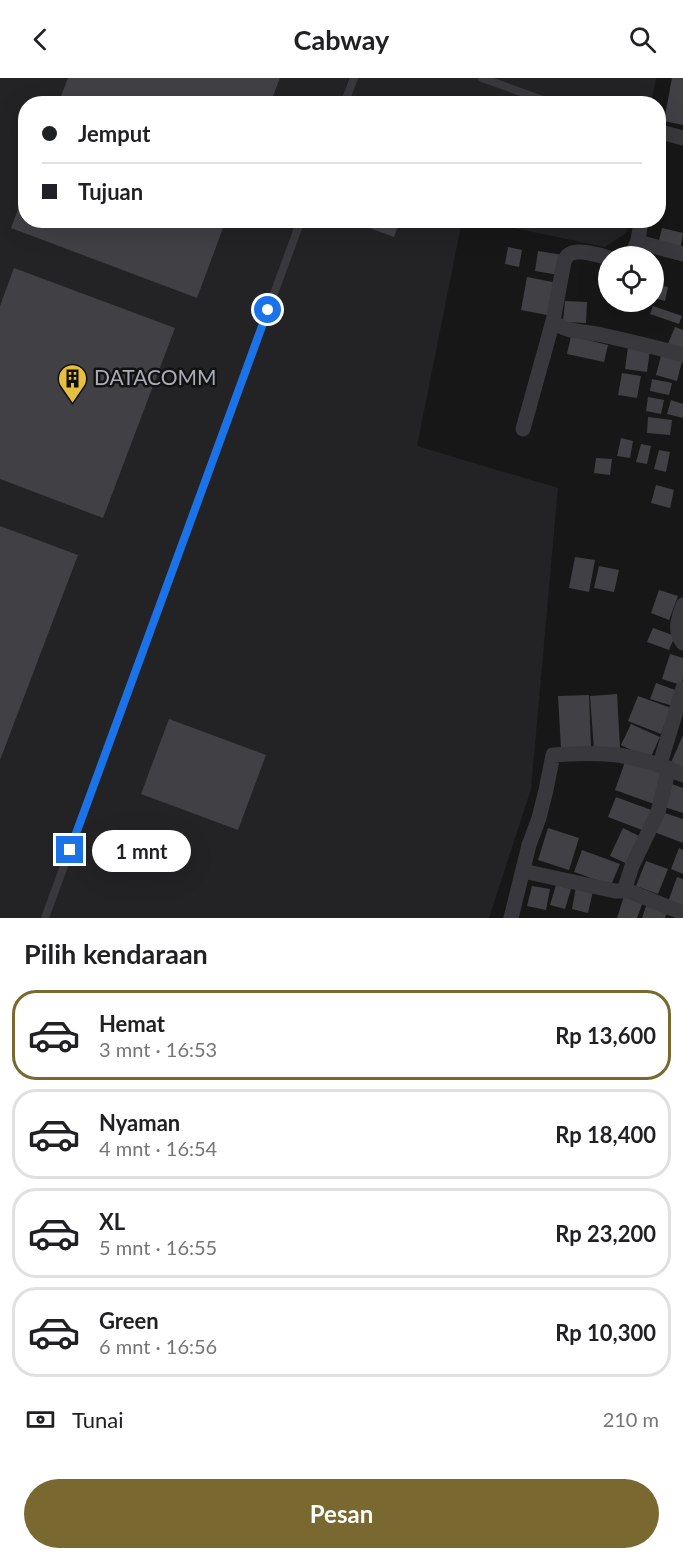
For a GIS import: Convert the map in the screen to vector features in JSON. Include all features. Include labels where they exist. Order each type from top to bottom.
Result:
[{"type":"street","points":[[666,134],[683,138]]},
{"type":"street","points":[[636,246],[640,228]]},
{"type":"street","points":[[638,242],[683,254]]},
{"type":"street","points":[[523,429],[553,321],[566,257],[573,253],[598,256]]},
{"type":"street","points":[[553,321],[572,330],[598,334],[683,355]]},
{"type":"street","points":[[683,605],[677,625],[679,638],[683,644]]},
{"type":"street","points":[[626,890],[632,866],[658,812],[671,769],[683,688]]},
{"type":"street","points":[[511,918],[529,845],[539,818],[552,755],[619,754],[671,769]]},
{"type":"street","points":[[523,871],[622,892],[626,890],[683,913]]},
{"type":"lane","points":[[347,96],[354,78]]},
{"type":"lane","points":[[482,78],[533,96]]},
{"type":"lane","points":[[45,918],[299,228]]},
{"type":"shaded area","points":[[0,78],[656,78],[653,96],[18,96],[18,228],[461,228],[417,446],[558,488],[531,789],[489,918],[0,918]]},
{"type":"shaded area","points":[[514,228],[627,228],[626,233],[606,246],[600,246]]},
{"type":"building","points":[[68,78],[280,78],[273,96],[61,96]]},
{"type":"building","points":[[672,78],[683,78],[683,125],[666,121]]},
{"type":"building","points":[[18,210],[18,228],[223,228],[197,298],[11,228]]},
{"type":"building","points":[[369,228],[397,228],[394,237]]},
{"type":"building","points":[[662,228],[683,233],[680,250],[658,244]]},
{"type":"building","points":[[508,247],[522,250],[519,267],[505,264]]},
{"type":"building","points":[[538,251],[563,255],[559,275],[535,271]]},
{"type":"building","name":"DATACOMM","points":[[14,268],[175,328],[103,518],[0,479],[0,306]]},
{"type":"building","points":[[527,277],[558,283],[552,316],[521,310]]},
{"type":"building","points":[[664,286],[668,287],[664,301]]},
{"type":"building","points":[[565,301],[587,302],[586,323],[563,322]]},
{"type":"building","points":[[664,310],[682,316],[679,324],[650,314],[651,312],[664,312]]},
{"type":"building","points":[[675,327],[683,330],[683,350],[668,344]]},
{"type":"building","points":[[571,336],[608,345],[604,362],[567,354]]},
{"type":"building","points":[[628,347],[650,350],[647,372],[625,369]]},
{"type":"building","points":[[662,352],[683,357],[677,381],[656,375]]},
{"type":"building","points":[[622,373],[641,376],[637,398],[618,395]]},
{"type":"building","points":[[652,379],[672,383],[669,395],[650,391]]},
{"type":"building","points":[[648,397],[664,400],[661,414],[646,411]]},
{"type":"building","points":[[671,400],[683,404],[683,418],[667,414]]},
{"type":"building","points":[[648,417],[672,420],[670,435],[647,433]]},
{"type":"building","points":[[621,438],[633,441],[630,458],[617,456]]},
{"type":"building","points":[[641,444],[651,446],[647,464],[636,462]]},
{"type":"building","points":[[659,450],[670,452],[666,472],[654,469]]},
{"type":"building","points":[[596,458],[612,459],[610,475],[594,473]]},
{"type":"building","points":[[656,485],[674,490],[670,508],[651,503]]},
{"type":"building","points":[[0,526],[78,555],[0,760]]},
{"type":"building","points":[[575,557],[595,560],[589,592],[569,588]]},
{"type":"building","points":[[599,566],[619,570],[614,592],[594,588]]},
{"type":"building","points":[[659,590],[678,596],[669,620],[651,613]]},
{"type":"building","points":[[653,628],[675,636],[669,650],[647,642]]},
{"type":"building","points":[[670,654],[683,658],[681,685],[662,679]]},
{"type":"building","points":[[656,683],[678,691],[673,706],[650,699]]},
{"type":"building","points":[[617,694],[620,748],[594,750],[590,696]]},
{"type":"building","points":[[589,695],[591,747],[561,748],[558,696]]},
{"type":"building","points":[[638,696],[671,708],[661,734],[628,721]]},
{"type":"building","points":[[169,719],[266,755],[238,830],[141,794]]},
{"type":"building","points":[[631,724],[660,737],[650,759],[621,745]]},
{"type":"building","points":[[683,735],[683,771],[670,765]]},
{"type":"building","points":[[626,759],[665,773],[654,804],[615,790]]},
{"type":"building","points":[[669,783],[683,788],[683,813],[661,806]]},
{"type":"building","points":[[616,797],[654,811],[647,832],[608,817]]},
{"type":"building","points":[[662,812],[683,819],[683,843],[654,832]]},
{"type":"building","points":[[548,828],[579,838],[569,870],[538,860]]},
{"type":"building","points":[[623,828],[643,838],[630,865],[610,856]]},
{"type":"building","points":[[679,848],[683,850],[683,874],[671,869]]},
{"type":"building","points":[[582,850],[620,864],[611,885],[574,872]]},
{"type":"building","points":[[646,861],[668,869],[658,894],[636,886]]},
{"type":"building","points":[[677,877],[683,879],[683,907],[668,902]]},
{"type":"building","points":[[556,885],[571,889],[565,909],[550,905]]},
{"type":"building","points":[[532,886],[550,889],[546,910],[527,906]]},
{"type":"building","points":[[576,887],[593,891],[588,913],[572,909]]},
{"type":"building","points":[[624,896],[643,902],[637,918],[617,918]]},
{"type":"building","points":[[646,906],[667,912],[665,918],[642,918]]},
{"type":"place","name":"DATACOMM","points":[[73,404]]},
{"type":"route","points":[[70,850],[268,310]]}]
